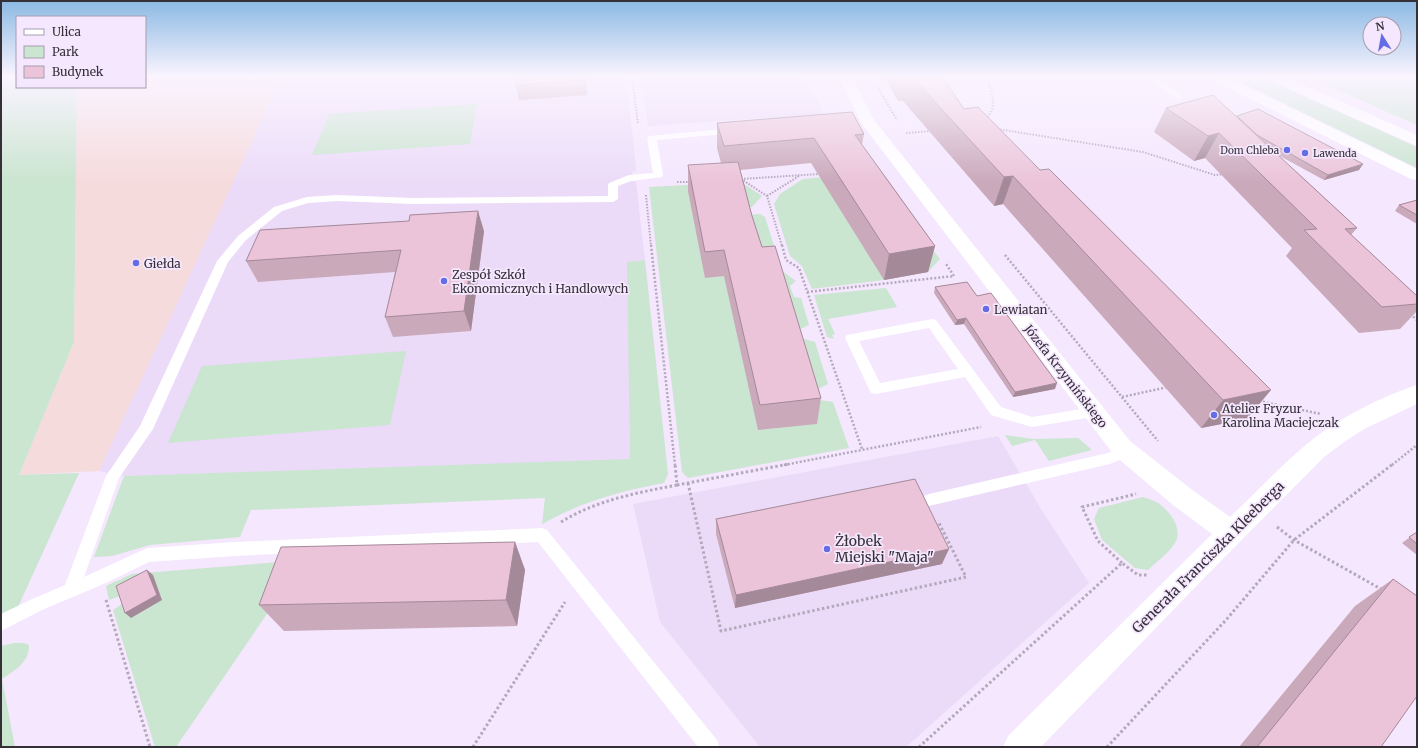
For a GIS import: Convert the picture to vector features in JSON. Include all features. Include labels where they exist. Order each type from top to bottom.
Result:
[{"type":"street","name":"Józefa Krzymińskiego","points":[[858,112],[861,121],[880,137],[1122,448],[1182,497],[1230,533]]},
{"type":"street","points":[[1288,112],[1417,175]]},
{"type":"street","points":[[1352,112],[1417,141]]},
{"type":"street","name":"Generała Franciszka Kleeberga","points":[[1019,747],[1117,650],[1230,533],[1255,511],[1307,458],[1339,433],[1416,395]]},
{"type":"lane","points":[[71,590],[113,476],[146,428],[223,261],[242,238],[278,209],[307,200],[338,198],[413,201],[613,199],[613,185],[629,178],[644,180],[658,176],[652,138],[746,130]]},
{"type":"lane","points":[[968,372],[876,389],[851,338],[932,323],[968,372],[996,411],[1032,422],[1094,412]]},
{"type":"lane","points":[[928,500],[1110,458],[1126,451]]},
{"type":"lane","points":[[1,623],[36,605],[100,578],[147,555],[235,549],[542,536],[710,747]]},
{"type":"path","points":[[636,112],[638,130]]},
{"type":"path","points":[[892,112],[909,139]]},
{"type":"path","points":[[981,122],[992,112]]},
{"type":"path","points":[[993,128],[1142,152],[1215,175],[1230,174]]},
{"type":"path","points":[[880,137],[933,130]]},
{"type":"path","points":[[734,179],[822,174]]},
{"type":"path","points":[[767,196],[800,175]]},
{"type":"path","points":[[741,178],[767,196],[786,260],[799,268],[862,449]]},
{"type":"path","points":[[677,485],[644,180],[696,181]]},
{"type":"path","points":[[1004,255],[1161,444]]},
{"type":"path","points":[[807,292],[954,276],[946,263]]},
{"type":"path","points":[[1406,309],[1417,320]]},
{"type":"path","points":[[1122,397],[1172,386]]},
{"type":"path","points":[[1256,401],[1325,415],[1319,420]]},
{"type":"path","points":[[542,536],[569,516],[595,505],[677,485],[985,426]]},
{"type":"path","points":[[1108,747],[1226,620],[1294,540],[1417,445]]},
{"type":"path","points":[[688,483],[721,631],[966,577],[928,500]]},
{"type":"path","points":[[1141,493],[1082,507],[1098,541],[1122,563],[1138,575],[1150,575]]},
{"type":"path","points":[[1255,511],[1294,540],[1383,590]]},
{"type":"path","points":[[919,747],[1122,563]]},
{"type":"path","points":[[100,578],[150,747]]},
{"type":"path","points":[[473,747],[578,581]]},
{"type":"shaded area","name":"Giełda","points":[[77,112],[265,112],[99,471],[19,475],[74,342]]},
{"type":"shaded area","points":[[265,112],[630,112],[636,171],[632,172],[632,181],[636,182],[645,260],[628,262],[630,460],[124,476],[99,471]]},
{"type":"shaded area","points":[[646,112],[823,112],[824,114],[648,126]]},
{"type":"shaded area","points":[[998,436],[1041,509],[1089,583],[906,747],[760,747],[660,622],[633,504]]},
{"type":"green space","points":[[1,112],[77,112],[74,342],[19,475],[79,473],[18,607],[1,614]]},
{"type":"green space","points":[[360,112],[476,112],[470,144],[312,155],[329,114]]},
{"type":"green space","points":[[1302,112],[1339,112],[1417,147],[1417,168]]},
{"type":"green space","points":[[1387,112],[1417,112],[1417,125]]},
{"type":"green space","points":[[870,173],[940,259],[928,272],[884,280],[812,289],[802,266],[790,256],[774,204],[780,194],[803,179]]},
{"type":"green space","points":[[741,182],[762,196],[752,207],[742,207],[744,215],[760,214],[765,217],[782,271],[796,281],[790,286],[794,297],[801,298],[809,325],[798,330],[800,338],[815,342],[828,384],[816,390],[819,400],[833,402],[849,448],[688,478],[682,472],[649,187]]},
{"type":"green space","points":[[645,260],[668,474],[664,483],[601,498],[572,509],[542,524],[545,498],[251,510],[240,537],[150,545],[112,556],[94,557],[124,476],[630,459],[627,262]]},
{"type":"green space","points":[[886,288],[897,307],[828,319],[835,334],[832,335],[834,339],[827,337],[814,295]]},
{"type":"green space","points":[[406,351],[390,425],[168,443],[202,366]]},
{"type":"green space","points":[[1005,435],[1033,439],[1078,438],[1092,450],[1049,461],[1035,440],[1012,446]]},
{"type":"green space","points":[[1143,497],[1158,503],[1168,511],[1175,522],[1178,534],[1173,546],[1148,570],[1135,568],[1102,540],[1094,519],[1099,508]]},
{"type":"green space","points":[[292,561],[301,564],[176,747],[155,747],[113,610],[122,604],[120,596],[109,600],[106,586],[132,574]]},
{"type":"green space","points":[[14,643],[24,643],[29,645],[27,657],[24,661],[2,679],[15,747],[1,747],[1,646]]},
{"type":"building","points":[[852,112],[864,134],[855,135],[935,246],[889,254],[814,138],[724,146],[717,123]]},
{"type":"building","points":[[944,112],[983,112],[1040,170],[1049,169],[1271,390],[1223,400],[1013,176],[1004,177]]},
{"type":"building","points":[[1172,112],[1231,112],[1357,228],[1345,229],[1417,296],[1417,304],[1382,307],[1304,230],[1317,229],[1219,133],[1208,136]]},
{"type":"building","points":[[1249,112],[1264,112],[1363,164],[1328,175],[1257,135],[1237,116]]},
{"type":"building","points":[[738,162],[752,216],[762,247],[775,246],[821,398],[760,405],[724,250],[705,252],[688,165]]},
{"type":"building","points":[[1417,200],[1417,215],[1399,205]]},
{"type":"building","points":[[478,211],[464,311],[385,317],[401,250],[246,261],[260,230],[409,221],[410,215]]},
{"type":"building","points":[[967,282],[977,296],[991,293],[1057,383],[1015,392],[966,318],[957,320],[935,287]]},
{"type":"building","name":"Żłobek Miejski \"Maja\"","points":[[915,479],[949,549],[736,595],[716,519]]},
{"type":"building","points":[[1417,532],[1417,544],[1409,537]]},
{"type":"building","points":[[515,542],[506,600],[259,605],[281,547]]},
{"type":"building","points":[[147,570],[157,595],[125,613],[116,586]]},
{"type":"building","points":[[1393,579],[1417,596],[1417,696],[1381,747],[1257,747]]},
{"type":"place","name":"Dom Chleba","points":[[1287,150]]},
{"type":"place","name":"Lawenda","points":[[1305,153]]},
{"type":"place","name":"Giełda","points":[[136,263]]},
{"type":"place","name":"Zespół Szkół Ekonomicznych i Handlowych","points":[[444,281]]},
{"type":"place","name":"Lewiatan","points":[[986,309]]},
{"type":"place","name":"Atelier Fryzur Karolina Maciejczak","points":[[1214,415]]},
{"type":"place","name":"Żłobek Miejski \"Maja\"","points":[[827,549]]}]
